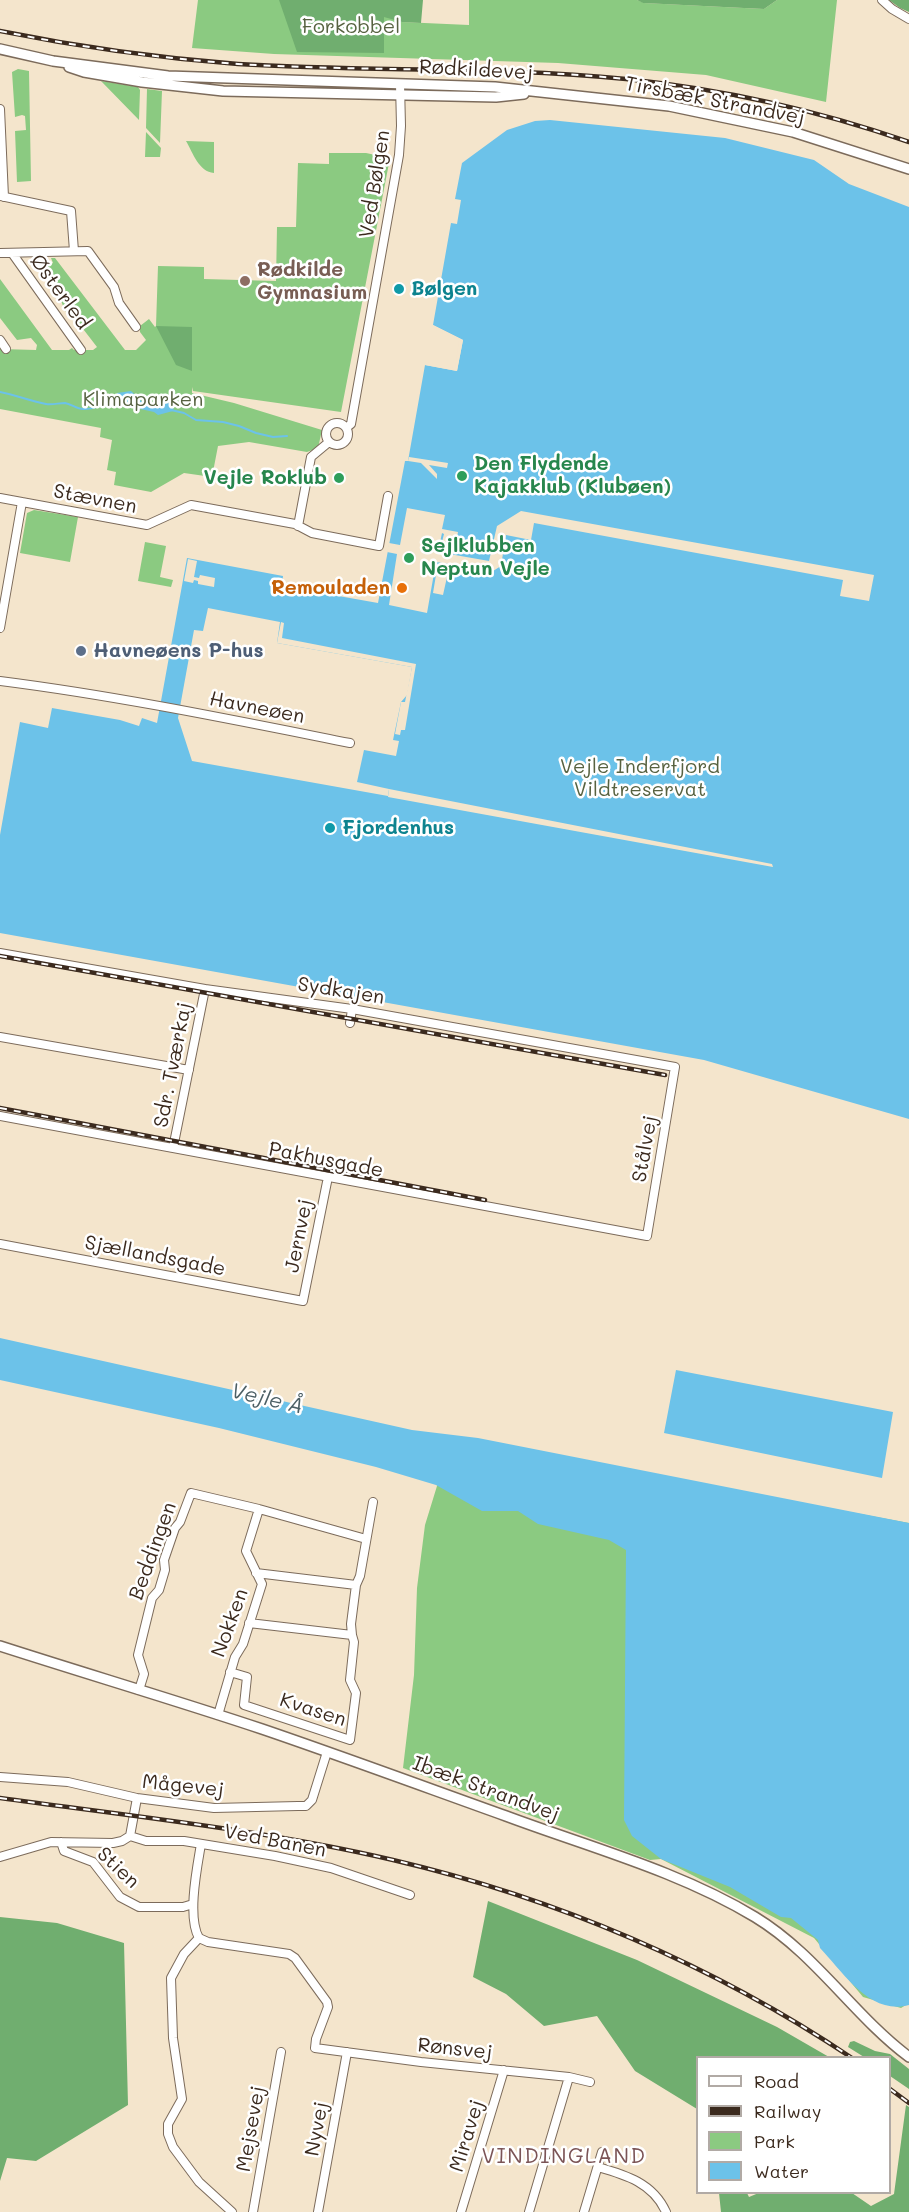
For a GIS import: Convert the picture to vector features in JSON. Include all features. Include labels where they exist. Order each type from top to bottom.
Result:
[{"type":"street","points":[[882,0],[892,9],[909,18]]},
{"type":"street","name":"Rødkildevej","points":[[0,50],[53,61],[168,76],[495,87],[546,92]]},
{"type":"street","name":"Rødkildevej","points":[[53,61],[90,73],[168,86],[223,91],[496,97],[546,92]]},
{"type":"street","name":"Ved Bølgen","points":[[346,428],[351,424],[399,155],[400,84]]},
{"type":"street","name":"Tirsbæk Strandvej","points":[[546,92],[669,106],[735,119],[793,132],[909,169]]},
{"type":"street","points":[[0,109],[2,196],[71,211],[74,251]]},
{"type":"street","name":"Østerled","points":[[0,253],[88,251],[114,287],[119,303],[136,327]]},
{"type":"street","name":"Østerled","points":[[12,253],[81,350]]},
{"type":"street","points":[[0,340],[6,349]]},
{"type":"street","points":[[339,424],[346,428],[348,437],[343,444],[335,445],[329,442],[326,432],[331,425],[339,424]]},
{"type":"street","points":[[298,526],[311,457],[329,442]]},
{"type":"street","name":"Stævnen","points":[[0,498],[147,525],[190,505],[298,526],[312,533],[379,546],[388,496]]},
{"type":"street","points":[[0,628],[22,502]]},
{"type":"street","name":"Havneøen","points":[[1,682],[56,688],[350,742]]},
{"type":"street","name":"Sydkajen","points":[[0,953],[205,989],[352,1009],[675,1067]]},
{"type":"street","name":"Sdr. Tværkaj","points":[[173,1148],[205,989]]},
{"type":"street","points":[[350,1023],[352,1009]]},
{"type":"street","points":[[0,1037],[189,1070]]},
{"type":"street","name":"Stålvej","points":[[646,1236],[675,1067]]},
{"type":"street","name":"Pakhusgade","points":[[0,1116],[646,1236]]},
{"type":"street","name":"Jernvej","points":[[303,1301],[328,1177]]},
{"type":"street","name":"Sjællandsgade","points":[[0,1244],[303,1301]]},
{"type":"street","name":"Beddingen","points":[[139,1690],[144,1674],[138,1655],[152,1598],[159,1590],[165,1570],[164,1560],[191,1493],[259,1509],[366,1539]]},
{"type":"street","name":"Kvasen","points":[[230,1672],[247,1677],[243,1705],[350,1740],[356,1693],[350,1680],[356,1584],[360,1576],[373,1503]]},
{"type":"street","name":"Nokken","points":[[218,1715],[230,1672],[243,1644],[261,1584],[246,1551],[259,1509]]},
{"type":"street","points":[[256,1573],[356,1584]]},
{"type":"street","points":[[249,1623],[352,1635]]},
{"type":"street","name":"Ibæk Strandvej","points":[[0,1646],[327,1752],[653,1870],[720,1898],[755,1917],[799,1949],[880,2033],[909,2057]]},
{"type":"street","name":"Mågevej","points":[[0,1777],[68,1782],[137,1798],[214,1808],[306,1806],[312,1800],[327,1752]]},
{"type":"street","points":[[0,1857],[38,1845],[61,1842],[113,1843],[122,1841],[130,1836],[137,1798]]},
{"type":"street","name":"Ved Banen","points":[[130,1836],[146,1841],[183,1841],[275,1856],[331,1868],[410,1896]]},
{"type":"street","name":"Stien","points":[[61,1842],[64,1851],[93,1862],[120,1897],[138,1907],[183,1907],[193,1904]]},
{"type":"street","points":[[201,1844],[193,1904],[199,1938],[184,1954],[171,1978],[173,2038],[182,2099],[168,2124],[168,2134],[173,2147],[199,2182],[232,2212]]},
{"type":"street","name":"Rønsvej","points":[[199,1938],[208,1942],[289,1954],[295,1958],[327,2002],[328,2007],[315,2048],[570,2076],[590,2082]]},
{"type":"street","name":"Mejsevej","points":[[253,2212],[280,2052]]},
{"type":"street","name":"Nyvej","points":[[318,2212],[347,2052]]},
{"type":"street","name":"Miravej","points":[[461,2212],[504,2070]]},
{"type":"street","points":[[529,2212],[570,2076]]},
{"type":"street","points":[[584,2212],[602,2152]]},
{"type":"street","points":[[598,2167],[626,2175],[640,2182],[652,2190],[666,2212]]},
{"type":"green space","points":[[198,0],[364,0],[402,22],[469,25],[469,0],[637,0],[644,3],[764,9],[777,0],[837,0],[826,102],[706,75],[558,63],[274,54],[192,48]]},
{"type":"green space","name":"Forkobbel","points":[[279,0],[423,0],[421,23],[402,22],[384,17],[384,53],[297,52]]},
{"type":"green space","points":[[637,0],[777,0],[764,9],[643,3]]},
{"type":"green space","points":[[889,0],[909,0],[909,12],[900,8]]},
{"type":"green space","points":[[18,69],[29,71],[31,181],[17,182],[15,131],[26,130],[25,116],[15,117],[12,72]]},
{"type":"green space","points":[[101,81],[138,87],[140,90],[139,120]]},
{"type":"green space","points":[[147,89],[162,91],[160,143],[146,128]]},
{"type":"green space","points":[[146,132],[161,148],[160,157],[145,157]]},
{"type":"green space","points":[[186,141],[214,142],[214,173],[200,166]]},
{"type":"green space","name":"Klimaparken","points":[[329,153],[366,153],[390,158],[341,412],[193,391],[192,387],[192,393],[234,403],[322,430],[318,448],[307,452],[249,442],[218,446],[212,477],[184,473],[151,492],[114,485],[116,472],[107,470],[112,440],[100,437],[101,428],[0,409],[0,349],[36,350],[37,345],[31,338],[17,340],[0,318],[0,279],[52,350],[72,348],[74,350],[93,350],[97,347],[70,312],[66,312],[58,293],[47,277],[45,266],[53,263],[51,258],[55,258],[125,350],[136,350],[146,340],[140,332],[140,326],[149,319],[156,326],[158,266],[204,267],[204,279],[276,281],[277,227],[296,227],[298,163],[329,164]]},
{"type":"green space","points":[[156,326],[192,327],[192,371],[176,365]]},
{"type":"green space","points":[[34,510],[78,517],[70,562],[20,553],[27,513]]},
{"type":"green space","points":[[145,542],[166,546],[160,577],[173,580],[171,587],[138,581]]},
{"type":"green space","points":[[445,1437],[909,1523],[909,2003],[901,2008],[863,1997],[814,1938],[661,1859],[650,1860],[403,1768],[414,1675],[417,1588],[425,1525],[437,1486]]},
{"type":"green space","points":[[488,1901],[637,1960],[777,2027],[827,2056],[696,2056],[696,2108],[635,2071],[597,2016],[544,2026],[506,1994],[473,1977]]},
{"type":"green space","points":[[0,1917],[57,1923],[124,1943],[128,2105],[36,2161],[7,2158],[0,2181]]},
{"type":"green space","points":[[854,2041],[875,2051],[890,2054],[909,2069],[909,2089],[891,2077],[891,2056],[862,2056],[848,2047],[850,2042]]},
{"type":"green space","points":[[906,2105],[909,2107],[909,2212],[721,2212],[719,2194],[748,2194],[749,2197],[756,2194],[853,2194],[871,2206],[894,2194]]},
{"type":"water","name":"Vejle Inderfjord Vildtreservat","points":[[550,120],[725,138],[814,160],[849,184],[909,207],[909,1119],[704,1060],[0,933],[0,835],[20,722],[48,728],[52,708],[120,720],[139,726],[142,718],[157,723],[187,558],[283,576],[282,586],[378,603],[405,461],[408,461],[425,365],[457,371],[463,340],[433,325],[451,223],[457,224],[461,200],[455,199],[462,163],[507,130],[535,121]],"holes":[[[208,608],[280,622],[277,643],[412,667],[407,695],[401,702],[393,740],[399,741],[396,756],[364,750],[357,782],[389,789],[388,796],[192,761],[178,718],[194,630],[203,631]]]},
{"type":"water","points":[[131,391],[142,402],[149,405],[164,402],[174,404],[173,411],[158,415],[154,412],[113,403],[117,393]]},
{"type":"water","name":"Vejle Å","points":[[0,1338],[412,1430],[478,1438],[909,1523],[909,2005],[895,2007],[870,1998],[858,1990],[838,1969],[820,1948],[818,1940],[791,1918],[781,1917],[730,1887],[661,1859],[632,1836],[624,1820],[626,1550],[609,1540],[538,1524],[518,1511],[482,1511],[436,1485],[376,1467],[219,1428],[0,1380]]},
{"type":"water","points":[[676,1370],[893,1412],[882,1478],[664,1433]]},
{"type":"pier","points":[[433,325],[463,340],[457,371],[425,365],[426,362],[455,368],[459,341],[432,328]]},
{"type":"pier","points":[[409,457],[448,463],[447,468],[429,465],[437,474],[437,479],[421,463],[408,461]]},
{"type":"pier","points":[[407,508],[445,515],[442,529],[458,532],[454,553],[440,550],[444,534],[442,533],[438,552],[489,561],[497,526],[521,511],[874,575],[869,601],[840,596],[843,580],[534,523],[531,540],[506,535],[501,566],[493,571],[436,562],[427,613],[389,605],[397,554],[387,552],[389,543],[400,545]]},
{"type":"pier","points":[[188,559],[197,561],[194,577],[199,578],[200,575],[215,578],[214,587],[198,584],[198,581],[194,580],[193,583],[184,581]]},
{"type":"pier","points":[[436,575],[447,577],[443,595],[433,593]]},
{"type":"pier","points":[[281,622],[284,623],[282,638],[416,664],[405,730],[401,730],[400,735],[395,734],[401,702],[405,702],[412,667],[277,643]]},
{"type":"pier","points":[[389,789],[772,864],[773,867],[388,797]]},
{"type":"waterway","points":[[0,392],[46,404],[65,403],[83,409],[116,403]]},
{"type":"waterway","points":[[171,410],[184,413],[196,420],[223,422],[273,437],[287,436]]},
{"type":"railway","points":[[0,31],[119,51],[238,64],[529,72],[662,83],[769,102],[839,120],[909,142]]},
{"type":"railway","points":[[0,956],[665,1075]]},
{"type":"railway","points":[[0,1108],[485,1200]]},
{"type":"railway","points":[[0,1798],[296,1840],[393,1860],[514,1894],[632,1938],[689,1965],[745,1993],[849,2056]]},
{"type":"railway","points":[[891,2090],[909,2103]]},
{"type":"place","name":"Rødkilde Gymnasium","points":[[245,281]]},
{"type":"place","name":"Bølgen","points":[[399,289]]},
{"type":"place","name":"Den Flydende Kajakklub (Klubøen)","points":[[462,476]]},
{"type":"place","name":"Vejle Roklub","points":[[339,478]]},
{"type":"place","name":"Sejlklubben Neptun Vejle","points":[[409,558]]},
{"type":"place","name":"Remouladen","points":[[402,588]]},
{"type":"place","name":"Havneøens P-hus","points":[[81,651]]},
{"type":"place","name":"Fjordenhus","points":[[330,828]]},
{"type":"district","name":"VINDINGLAND","points":[[564,2157]]}]
